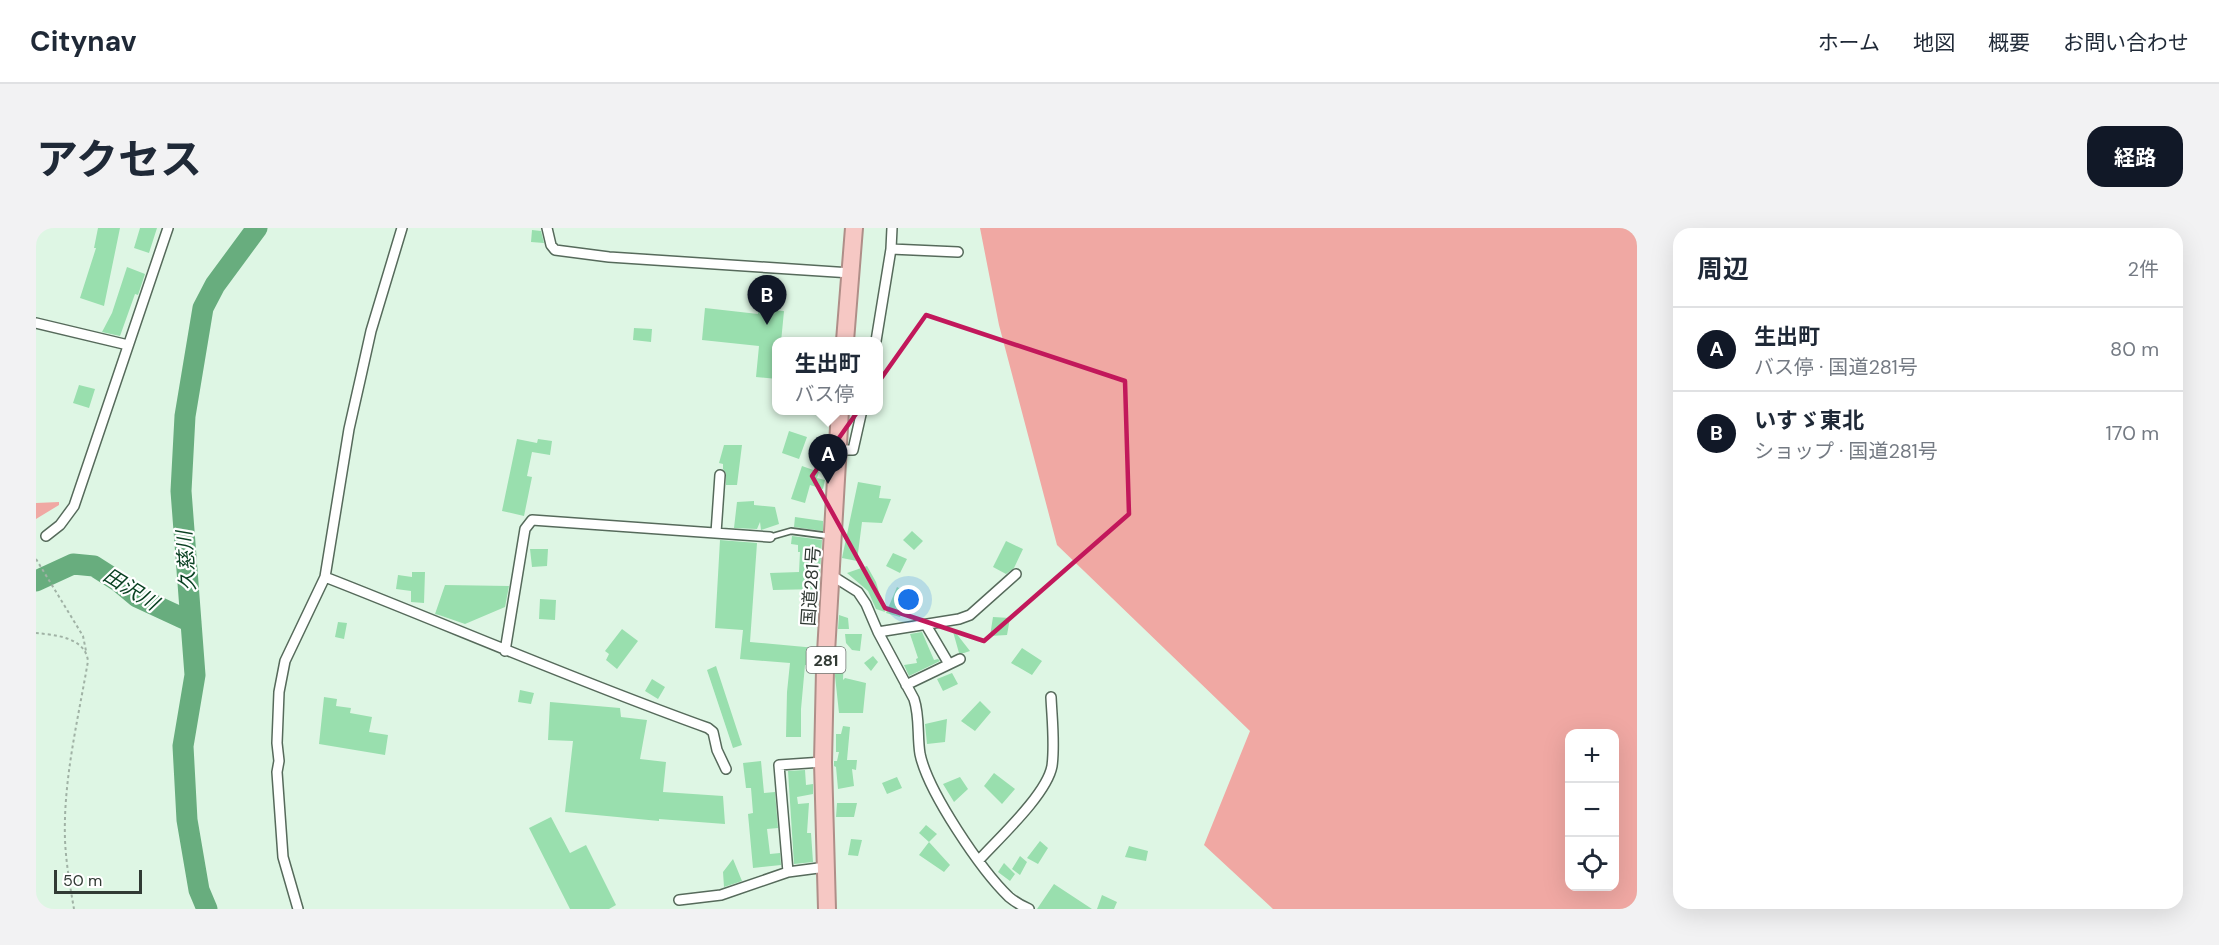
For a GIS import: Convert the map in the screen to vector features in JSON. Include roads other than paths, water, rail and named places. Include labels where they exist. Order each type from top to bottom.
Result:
[{"type":"highway","points":[[845,337],[854,228]]},
{"type":"highway","name":"国道281号","points":[[827,909],[823,762],[825,670],[840,415]]},
{"type":"street","points":[[46,536],[60,525],[74,506],[168,228]]},
{"type":"street","points":[[298,909],[283,857],[277,772],[279,692],[285,661],[325,577],[358,387],[371,331],[402,228]]},
{"type":"street","points":[[546,228],[551,245],[555,250],[612,257],[850,273]]},
{"type":"street","points":[[877,337],[891,249],[892,228]]},
{"type":"street","points":[[891,249],[958,252]]},
{"type":"street","points":[[36,323],[128,345]]},
{"type":"street","points":[[838,450],[853,450],[861,415]]},
{"type":"street","points":[[716,533],[720,475]]},
{"type":"street","points":[[505,651],[525,529],[532,520],[773,536]]},
{"type":"street","points":[[878,632],[959,619],[970,615],[1016,574]]},
{"type":"street","points":[[831,575],[858,592],[906,685],[917,708],[921,754],[927,772],[952,822],[979,860],[1010,897],[1029,909]]},
{"type":"street","points":[[325,577],[424,615],[505,651],[708,728],[713,732],[717,750],[726,769]]},
{"type":"street","points":[[926,624],[949,664]]},
{"type":"street","points":[[906,685],[960,659]]},
{"type":"street","points":[[979,860],[1038,794],[1049,778],[1052,765],[1052,697]]},
{"type":"street","points":[[788,872],[780,765],[823,762]]},
{"type":"street","points":[[679,900],[721,895],[788,872],[826,867]]},
{"type":"lane","points":[[773,536],[791,531],[834,537]]},
{"type":"waterway","name":"久慈川","points":[[207,909],[199,890],[187,820],[183,746],[195,675],[181,491],[185,416],[203,308],[215,285],[257,228]]},
{"type":"waterway","name":"田沢川","points":[[36,581],[73,564],[94,566],[137,597],[191,622]]},
{"type":"place","name":"いすゞ東北","points":[[767,325]]},
{"type":"place","name":"生出町","points":[[828,484]]}]
